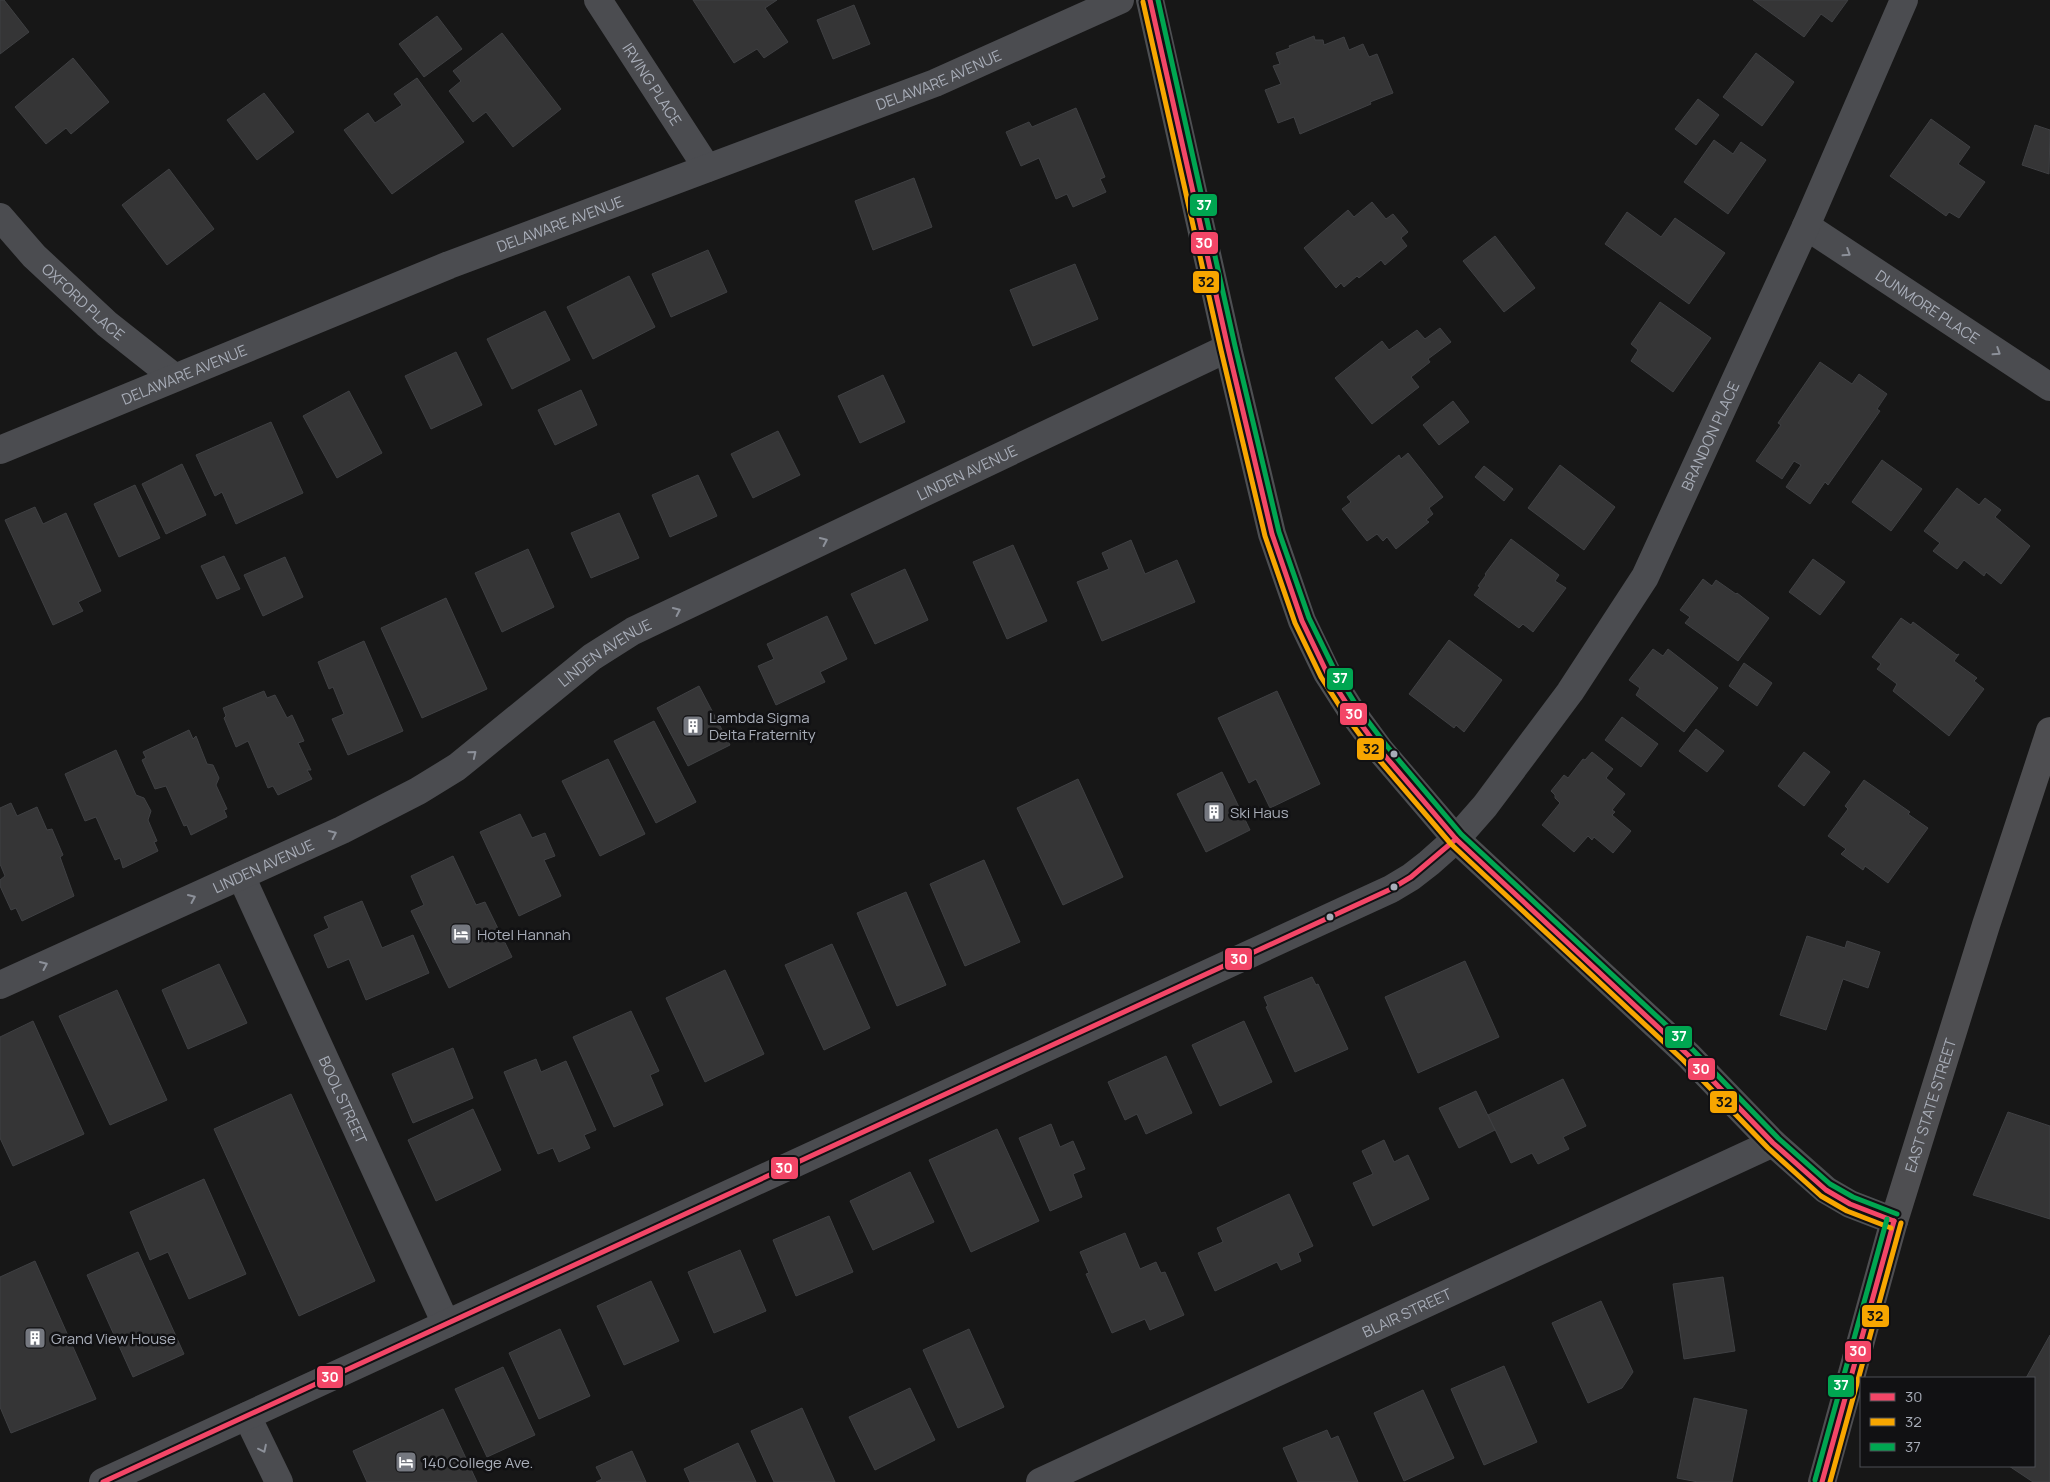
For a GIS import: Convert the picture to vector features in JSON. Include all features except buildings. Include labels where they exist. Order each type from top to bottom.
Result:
[{"type":"highway","name":"EAST STATE STREET","points":[[1822,1482],[1894,1221],[1986,925],[2050,730]]},
{"type":"main road","points":[[1150,0],[1272,534],[1302,622],[1313,648],[1352,712],[1380,750],[1456,839],[1688,1055],[1772,1143],[1826,1190],[1850,1204],[1894,1221]]},
{"type":"street","name":"IRVING PLACE","points":[[598,0],[707,168]]},
{"type":"street","name":"DELAWARE AVENUE","points":[[0,450],[448,264],[935,83],[1120,0]]},
{"type":"street","name":"BRANDON PLACE","points":[[103,1482],[1391,888],[1411,877],[1456,839],[1485,806],[1570,692],[1645,577],[1806,226],[1904,0]]},
{"type":"street","name":"OXFORD PLACE","points":[[0,217],[34,256],[92,310],[174,377]]},
{"type":"street","name":"DUNMORE PLACE","points":[[1806,226],[2050,387]]},
{"type":"street","name":"LINDEN AVENUE","points":[[0,985],[342,830],[418,791],[456,767],[592,657],[634,631],[1228,348]]},
{"type":"street","name":"BOOL STREET","points":[[240,876],[446,1324]]},
{"type":"street","name":"BLAIR STREET","points":[[1040,1482],[1772,1143]]},
{"type":"street","points":[[247,1416],[279,1482]]},
{"type":"transit line","name":"30","points":[[1150,0],[1272,534],[1302,621],[1327,673],[1352,712],[1380,750],[1456,839],[1688,1055],[1773,1143],[1826,1190],[1850,1204],[1894,1221]]},
{"type":"transit line","name":"37","points":[[1158,0],[1235,346],[1279,532],[1309,618],[1334,669],[1358,708],[1386,745],[1461,834],[1693,1050],[1778,1138],[1830,1184],[1853,1197],[1897,1214]]},
{"type":"transit line","name":"32","points":[[1143,2],[1265,536],[1295,623],[1321,677],[1346,716],[1374,754],[1451,844],[1683,1060],[1768,1148],[1821,1196],[1847,1211],[1891,1228]]},
{"type":"transit line","name":"30","points":[[103,1482],[1391,889],[1411,877],[1456,839]]},
{"type":"transit line","name":"37","points":[[1815,1480],[1887,1219]]},
{"type":"transit line","name":"30","points":[[1822,1482],[1894,1221]]},
{"type":"transit line","name":"32","points":[[1830,1482],[1901,1223]]},
{"type":"place","name":"Lambda Sigma Delta Fraternity","points":[[693,726]]},
{"type":"place","name":"Ski Haus","points":[[1214,812]]},
{"type":"place","name":"Hotel Hannah","points":[[461,934]]},
{"type":"place","name":"Grand View House","points":[[35,1338]]},
{"type":"place","name":"140 College Ave.","points":[[406,1462]]}]
